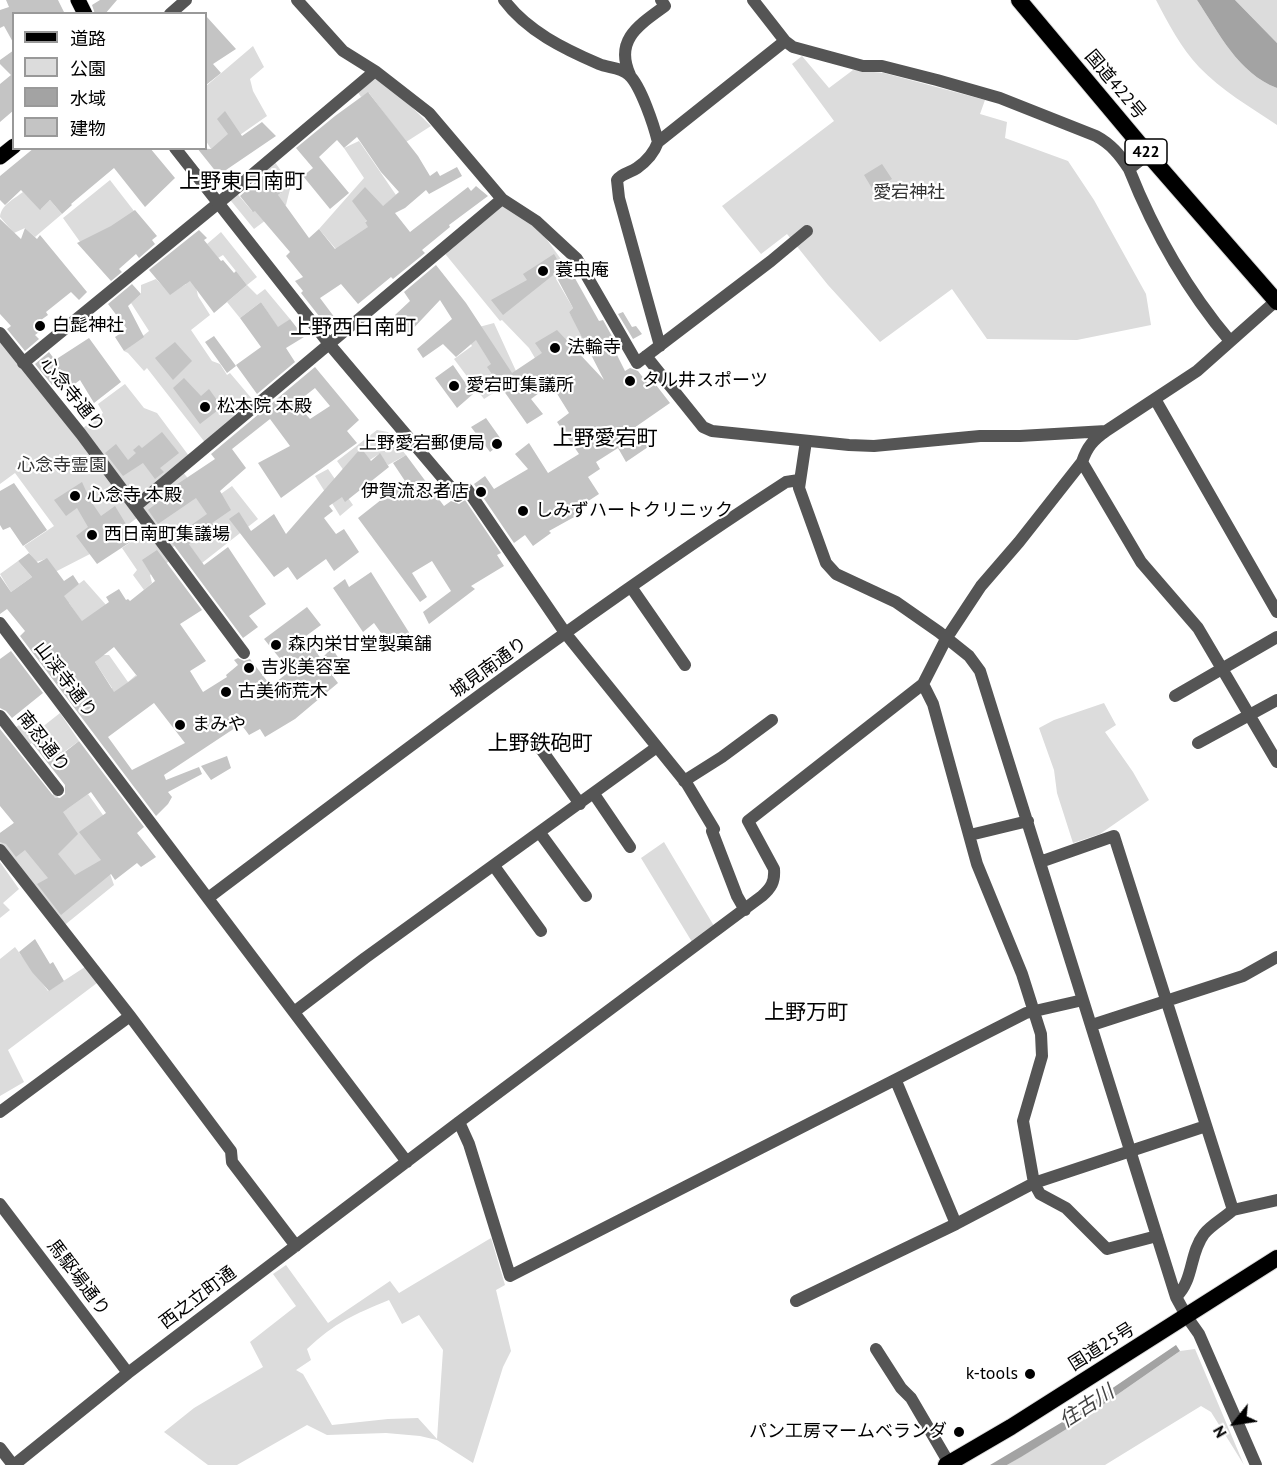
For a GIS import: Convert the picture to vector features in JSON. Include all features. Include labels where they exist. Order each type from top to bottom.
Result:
[{"type":"highway","name":"国道422号","points":[[1018,0],[1276,301]]},
{"type":"highway","name":"国道25号","points":[[948,1464],[1011,1427],[1277,1258]]},
{"type":"main road","points":[[0,157],[12,148]]},
{"type":"street","points":[[172,12],[186,0]]},
{"type":"street","points":[[297,0],[343,51],[375,71],[429,113],[502,199],[536,221],[577,259],[637,363],[807,231]]},
{"type":"street","points":[[504,0],[511,10],[537,32],[552,41],[600,64],[620,69],[630,75]]},
{"type":"street","points":[[658,142],[643,100],[624,62],[625,47],[635,31],[665,6],[661,0]]},
{"type":"street","points":[[753,0],[785,41],[793,47],[863,66],[882,66],[907,71],[1000,98],[1096,135],[1106,141],[1118,152],[1130,169],[1155,229],[1186,285],[1230,341]]},
{"type":"street","points":[[660,346],[619,198],[617,180],[621,175],[637,169],[654,152],[658,142],[785,41]]},
{"type":"street","points":[[23,363],[375,71]]},
{"type":"street","points":[[177,150],[330,345],[463,493],[566,634],[684,781],[714,829],[712,831],[720,853],[745,910]]},
{"type":"street","points":[[1130,169],[1148,154]]},
{"type":"street","points":[[136,506],[502,199]]},
{"type":"street","points":[[1157,1236],[1107,1249],[1066,1208],[1040,1194],[1034,1184],[1023,1121],[1042,1056],[1041,1034],[1022,974],[980,873],[933,705],[923,684],[946,639],[981,586],[1082,462],[1086,449],[1092,442],[1197,371],[1276,301]]},
{"type":"street","name":"心念寺通り","points":[[0,333],[136,506],[244,653]]},
{"type":"street","points":[[646,356],[703,427],[712,431],[874,446],[980,436],[1106,431]]},
{"type":"street","points":[[1155,399],[1277,612]]},
{"type":"street","points":[[806,441],[799,488],[825,563],[836,574],[896,602],[969,656],[980,670],[1176,1297],[1186,1317],[1199,1334],[1256,1465]]},
{"type":"street","points":[[1082,462],[1141,562],[1198,628],[1277,762]]},
{"type":"street","name":"城見南通り","points":[[208,898],[352,789],[689,545],[786,483],[799,480]]},
{"type":"street","points":[[631,587],[685,665]]},
{"type":"street","name":"山渓寺通り","points":[[0,623],[407,1162]]},
{"type":"street","points":[[1175,696],[1277,637]]},
{"type":"street","name":"西之立町通","points":[[14,1465],[128,1373],[459,1122],[745,910],[771,887],[774,877],[774,869],[748,821],[923,684]]},
{"type":"street","points":[[1198,743],[1277,700]]},
{"type":"street","name":"南忍通り","points":[[0,716],[58,790]]},
{"type":"street","points":[[684,781],[722,757],[772,720]]},
{"type":"street","points":[[536,742],[580,804]]},
{"type":"street","points":[[294,1012],[657,747]]},
{"type":"street","points":[[594,794],[630,847]]},
{"type":"street","points":[[970,835],[1028,821]]},
{"type":"street","points":[[540,833],[586,896]]},
{"type":"street","points":[[1040,862],[1114,836],[1233,1210]]},
{"type":"street","points":[[0,850],[231,1150],[232,1162],[296,1246]]},
{"type":"street","points":[[494,866],[542,931]]},
{"type":"street","points":[[1092,1025],[1243,976],[1277,957]]},
{"type":"street","points":[[459,1122],[470,1144],[510,1276],[1026,1013],[1083,1000]]},
{"type":"street","points":[[0,1112],[130,1016]]},
{"type":"street","points":[[896,1081],[956,1224]]},
{"type":"street","points":[[796,1301],[1034,1184],[1206,1126]]},
{"type":"street","points":[[1176,1297],[1185,1289],[1196,1249],[1204,1234],[1233,1210],[1277,1200]]},
{"type":"street","name":"馬駆場通り","points":[[0,1204],[128,1373]]},
{"type":"street","points":[[876,1349],[901,1388],[911,1398],[948,1464]]},
{"type":"street","points":[[0,1448],[14,1465]]},
{"type":"green space","points":[[1156,0],[1197,0],[1240,62],[1251,73],[1277,88],[1277,125],[1226,91],[1192,60]]},
{"type":"green space","points":[[1235,0],[1277,0],[1277,43]]},
{"type":"green space","points":[[253,46],[264,67],[250,79],[253,91],[267,116],[217,151],[211,149],[207,143],[207,85]]},
{"type":"green space","name":"愛宕神社","points":[[802,56],[829,88],[853,70],[884,73],[985,100],[980,114],[1007,122],[1005,138],[1068,161],[1094,200],[1146,294],[1151,325],[1077,340],[987,339],[952,289],[880,342],[828,285],[787,234],[761,254],[722,206],[834,121],[792,64]]},
{"type":"green space","points":[[375,71],[431,126],[406,142],[369,93],[361,97],[355,88]]},
{"type":"green space","points":[[359,141],[396,195],[365,222],[390,250],[356,273],[319,229],[364,178],[344,148]]},
{"type":"green space","points":[[272,158],[291,185],[286,205],[254,229],[227,196],[234,190],[252,211],[281,193],[260,168]]},
{"type":"green space","points":[[110,180],[141,220],[93,260],[63,218]]},
{"type":"green space","points":[[23,192],[41,209],[50,200],[62,214],[35,237],[25,228],[14,233],[0,217],[5,206]]},
{"type":"green space","points":[[502,199],[545,237],[568,269],[556,279],[573,308],[569,312],[592,349],[551,385],[529,348],[502,320],[500,321],[442,250]]},
{"type":"green space","points":[[221,232],[257,277],[247,285],[223,255],[218,258],[207,244]]},
{"type":"green space","points":[[178,274],[194,278],[198,296],[210,315],[191,330],[212,361],[220,364],[227,375],[230,373],[258,406],[207,445],[147,368],[144,371],[124,351],[149,331],[131,303],[141,294],[141,285],[156,279],[170,294],[186,284]]},
{"type":"green space","points":[[247,285],[257,295],[265,289],[290,319],[278,328],[261,302],[240,318],[227,302]]},
{"type":"green space","points":[[494,323],[516,371],[501,388],[484,399],[454,359],[472,346],[468,339],[479,327]]},
{"type":"green space","name":"心念寺霊園","points":[[0,340],[79,431],[103,413],[98,404],[125,384],[144,408],[157,413],[192,460],[136,505],[142,514],[90,554],[55,572],[46,559],[36,562],[24,546],[54,526],[15,473],[0,484]]},
{"type":"green space","points":[[377,430],[388,432],[406,455],[388,465],[379,454],[347,475],[337,461]]},
{"type":"green space","points":[[328,469],[353,505],[340,516],[315,476]]},
{"type":"green space","points":[[182,471],[208,503],[232,486],[258,519],[202,563],[186,540],[169,549],[175,557],[150,575],[152,583],[144,590],[133,575],[137,570],[122,548],[152,528],[138,504]]},
{"type":"green space","points":[[18,561],[32,577],[11,592],[0,574]]},
{"type":"green space","points":[[84,580],[107,606],[83,623],[69,603],[56,613],[61,597]]},
{"type":"green space","points":[[102,655],[109,655],[128,682],[136,675],[138,678],[121,698],[101,697],[112,688],[95,662]]},
{"type":"green space","points":[[1104,703],[1116,725],[1105,732],[1149,800],[1100,834],[1073,843],[1057,793],[1054,770],[1039,728],[1054,720]]},
{"type":"green space","points":[[60,713],[79,741],[61,754],[44,734],[25,748],[11,730],[34,716],[41,728]]},
{"type":"green space","points":[[55,793],[67,809],[88,794],[130,853],[109,871],[114,885],[61,928],[0,850],[0,833]]},
{"type":"green space","points":[[664,842],[714,926],[692,942],[641,858]]},
{"type":"green space","points":[[0,862],[19,889],[3,903],[10,910],[0,918]]},
{"type":"green space","points":[[15,947],[48,991],[85,967],[97,983],[8,1050],[24,1082],[0,1096],[0,959]]},
{"type":"green space","points":[[491,1238],[505,1285],[496,1290],[511,1351],[503,1367],[473,1463],[437,1440],[420,1436],[386,1433],[327,1435],[307,1425],[237,1465],[208,1465],[164,1432],[194,1408],[263,1367],[250,1342],[296,1306],[273,1274],[286,1265],[328,1323],[390,1281],[399,1293]],"holes":[[[389,1300],[402,1324],[419,1315],[443,1350],[437,1439],[418,1418],[332,1425],[303,1374],[296,1370],[311,1360],[307,1349],[345,1320]]]},
{"type":"green space","points":[[1195,1349],[1244,1465],[1211,1412],[1201,1406],[1105,1465],[1007,1465],[1078,1422],[1180,1351]]},
{"type":"water","points":[[1197,0],[1235,0],[1277,43],[1277,88],[1251,73],[1240,62]]},
{"type":"water","name":"住古川","points":[[1176,1345],[1180,1351],[1078,1422],[1007,1465],[990,1465],[1064,1421]]},
{"type":"building","points":[[6,0],[58,0],[64,12],[12,12],[12,40],[4,26],[0,28],[0,10],[9,7]]},
{"type":"building","points":[[100,0],[117,0],[107,12],[94,12],[92,5]]},
{"type":"building","points":[[207,17],[236,49],[213,64],[221,73],[207,84]]},
{"type":"building","points":[[12,51],[12,112],[0,122],[0,84],[11,75],[0,64],[0,60]]},
{"type":"building","points":[[368,92],[418,156],[430,176],[437,171],[440,176],[457,167],[462,176],[429,194],[426,190],[405,208],[395,213],[410,232],[468,187],[471,191],[476,186],[488,196],[449,225],[450,227],[422,250],[425,253],[358,304],[341,284],[320,298],[335,318],[326,325],[301,293],[303,291],[295,281],[303,277],[286,256],[290,252],[240,196],[265,174],[282,192],[278,195],[309,238],[319,229],[335,249],[368,227],[365,222],[367,221],[352,201],[365,187],[383,206],[399,192],[381,172],[357,137],[344,148],[337,140],[319,157],[349,193],[330,209],[303,176],[313,168],[296,148]]},
{"type":"building","points":[[225,111],[242,136],[262,122],[276,136],[226,170],[228,173],[221,178],[199,150],[211,149],[228,134],[217,119]]},
{"type":"building","points":[[32,150],[152,150],[175,178],[145,207],[114,168],[62,214],[50,200],[40,210],[21,190],[5,205],[0,200],[0,176]]},
{"type":"building","name":"愛宕神社","points":[[882,164],[892,179],[873,190],[864,175]]},
{"type":"building","points":[[135,210],[157,236],[152,240],[155,244],[139,258],[136,254],[119,269],[122,272],[111,281],[77,243],[111,226]]},
{"type":"building","points":[[0,219],[21,239],[25,228],[37,239],[40,235],[87,292],[79,300],[71,292],[46,312],[48,315],[41,320],[46,327],[35,335],[39,339],[25,351],[7,329],[11,326],[0,314]]},
{"type":"building","points":[[199,230],[207,238],[204,240],[221,261],[223,260],[234,273],[236,271],[247,285],[214,313],[190,281],[170,295],[149,270]]},
{"type":"building","points":[[554,254],[562,268],[503,315],[491,300],[527,280],[523,274]]},
{"type":"building","points":[[436,265],[466,303],[512,373],[542,353],[535,343],[557,330],[604,380],[569,312],[573,308],[557,278],[572,273],[599,321],[603,320],[618,347],[614,349],[625,371],[630,368],[638,371],[648,384],[653,381],[670,403],[634,428],[648,447],[626,462],[618,448],[596,462],[600,469],[588,477],[599,494],[573,511],[576,516],[549,531],[551,533],[533,546],[525,535],[514,543],[474,484],[485,476],[494,489],[528,469],[515,454],[529,443],[548,473],[579,454],[557,422],[569,413],[551,384],[531,399],[543,414],[527,424],[487,367],[491,364],[476,340],[456,357],[443,344],[423,358],[417,349],[452,319],[440,300],[408,334],[395,315],[410,301],[404,292]]},
{"type":"building","points":[[132,284],[141,294],[128,306],[144,337],[124,351],[115,337],[127,329],[108,304]]},
{"type":"building","points":[[261,302],[278,327],[290,319],[304,337],[286,348],[295,362],[257,394],[236,365],[261,347],[240,318]]},
{"type":"building","points":[[623,312],[632,327],[636,326],[642,334],[633,339],[618,314]]},
{"type":"building","points":[[214,336],[236,366],[227,373],[205,342]]},
{"type":"building","points":[[89,338],[121,382],[94,403],[80,380],[68,389],[62,378],[52,385],[35,364],[49,352],[55,360]]},
{"type":"building","points":[[175,342],[192,361],[173,380],[155,358]]},
{"type":"building","name":"愛宕町集議所","points":[[453,365],[473,394],[457,408],[435,378]]},
{"type":"building","points":[[315,367],[359,420],[347,431],[357,443],[281,498],[258,463],[290,446],[270,419],[232,449],[246,468],[220,491],[231,510],[212,523],[215,527],[189,544],[204,565],[228,547],[266,604],[249,616],[258,627],[243,638],[170,540],[207,514],[196,498],[158,524],[148,510],[167,495],[165,492],[175,484],[215,459],[211,454]],"holes":[[[315,388],[330,406],[310,419],[296,403]]]},
{"type":"building","points":[[184,378],[201,396],[209,389],[222,407],[200,424],[173,388]]},
{"type":"building","points":[[486,418],[503,442],[490,452],[471,427]]},
{"type":"building","points":[[162,432],[179,453],[160,468],[164,472],[155,479],[143,463],[123,476],[105,453],[116,444],[128,460],[136,453],[133,450],[139,445],[142,448]]},
{"type":"building","points":[[361,448],[371,461],[380,453],[389,467],[345,502],[342,497],[329,506],[333,511],[324,518],[336,534],[344,529],[359,552],[334,571],[326,559],[297,580],[288,567],[274,577],[229,519],[239,512],[251,531],[274,514],[286,534]]},
{"type":"building","points":[[406,455],[444,506],[451,501],[459,504],[465,500],[501,553],[497,555],[504,566],[471,586],[475,589],[429,624],[423,612],[451,591],[432,561],[412,573],[427,597],[420,602],[358,518],[405,481],[393,463]]},
{"type":"building","points":[[82,482],[101,516],[115,506],[135,539],[97,564],[76,536],[88,527],[77,508],[66,516],[54,500]]},
{"type":"building","points":[[14,483],[47,530],[23,546],[10,527],[3,530],[0,525],[0,491]]},
{"type":"building","points":[[157,550],[202,610],[180,624],[206,661],[190,671],[203,692],[227,677],[226,675],[238,665],[234,660],[238,658],[244,661],[250,659],[271,686],[290,671],[264,639],[307,607],[321,625],[306,636],[321,659],[332,648],[344,667],[332,675],[338,683],[295,719],[265,737],[260,729],[249,735],[241,724],[164,775],[166,780],[199,767],[202,774],[168,792],[172,797],[156,816],[20,636],[25,631],[7,609],[0,614],[0,576],[11,592],[32,577],[18,561],[29,553],[38,563],[47,558],[64,581],[73,575],[79,584],[64,596],[82,621],[109,602],[106,597],[119,589],[126,600],[130,601],[155,581],[142,560]],"holes":[[[114,647],[137,676],[114,692],[95,662]],[[154,703],[185,743],[132,770],[108,737]]]},
{"type":"building","points":[[371,572],[410,634],[391,647],[374,623],[363,632],[333,588],[345,579],[349,587]]},
{"type":"building","points":[[11,651],[43,693],[12,718],[0,708],[0,659]]},
{"type":"building","points":[[0,729],[55,798],[60,798],[65,794],[65,785],[32,743],[44,734],[61,755],[79,741],[144,827],[137,833],[156,857],[141,867],[137,863],[115,880],[111,874],[61,915],[37,884],[48,878],[25,850],[16,857],[6,844],[0,842],[0,833],[14,823],[0,806]],"holes":[[[91,792],[106,813],[79,832],[101,860],[75,875],[58,854],[78,834],[63,812]]]},
{"type":"building","points":[[227,756],[231,768],[211,780],[201,766]]},
{"type":"building","points":[[35,939],[50,964],[53,962],[64,981],[49,991],[32,972],[19,952]]},
{"type":"place","name":"蓑虫庵","points":[[543,271]]},
{"type":"place","name":"白髭神社","points":[[40,326]]},
{"type":"place","name":"法輪寺","points":[[555,348]]},
{"type":"place","name":"タル井スポーツ","points":[[630,381]]},
{"type":"place","name":"愛宕町集議所","points":[[454,386]]},
{"type":"place","name":"松本院 本殿","points":[[205,407]]},
{"type":"place","name":"上野愛宕郵便局","points":[[497,444]]},
{"type":"place","name":"伊賀流忍者店","points":[[481,492]]},
{"type":"place","name":"心念寺 本殿","points":[[75,496]]},
{"type":"place","name":"しみずハートクリニック","points":[[523,511]]},
{"type":"place","name":"西日南町集議場","points":[[92,535]]},
{"type":"place","name":"森内栄甘堂製菓舗","points":[[276,645]]},
{"type":"place","name":"吉兆美容室","points":[[249,668]]},
{"type":"place","name":"古美術荒木","points":[[226,692]]},
{"type":"place","name":"まみや","points":[[180,725]]},
{"type":"place","name":"k-tools","points":[[1030,1374]]},
{"type":"place","name":"パン工房マームベランダ","points":[[959,1432]]},
{"type":"district","name":"上野東日南町","points":[[242,182]]},
{"type":"district","name":"上野西日南町","points":[[353,328]]},
{"type":"district","name":"上野愛宕町","points":[[605,439]]},
{"type":"district","name":"上野鉄砲町","points":[[540,744]]},
{"type":"district","name":"上野万町","points":[[806,1013]]}]
